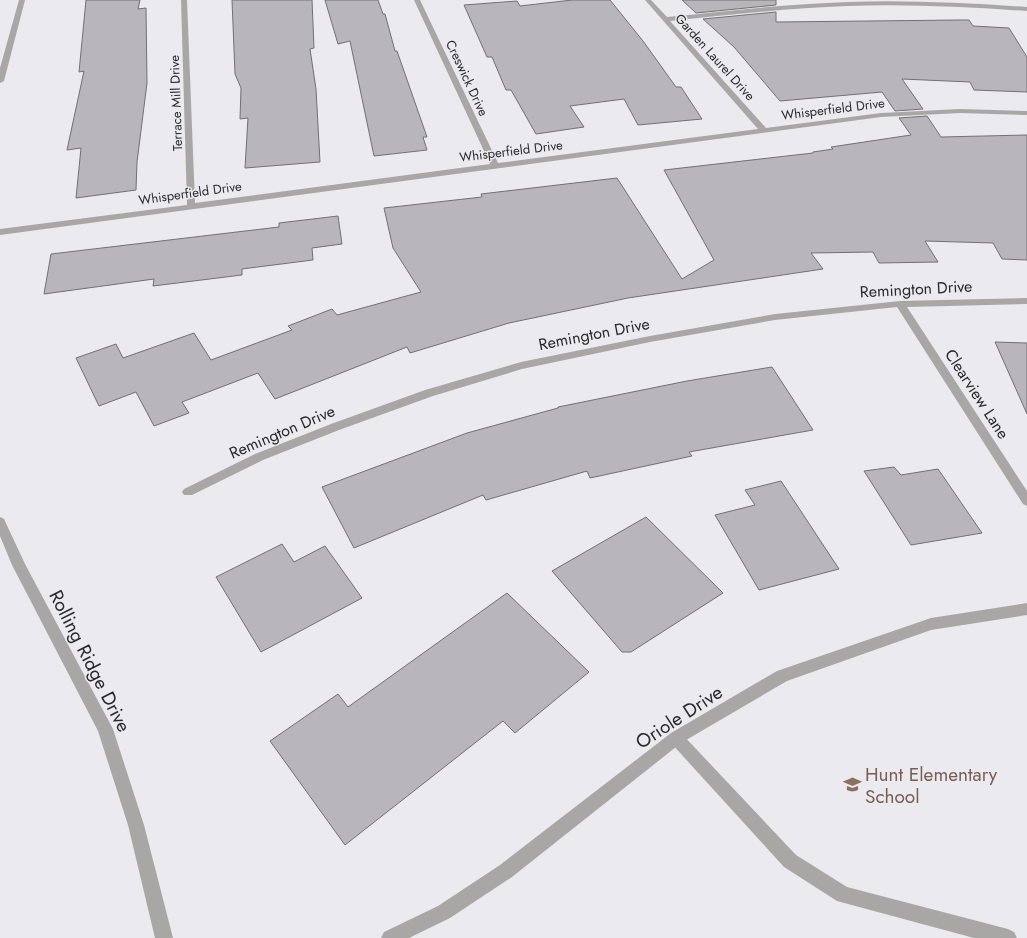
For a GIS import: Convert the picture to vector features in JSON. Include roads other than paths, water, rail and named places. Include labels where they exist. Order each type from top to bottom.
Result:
[{"type":"street","points":[[0,81],[22,0]]},
{"type":"street","name":"Terrace Mill Drive","points":[[184,0],[191,206]]},
{"type":"street","name":"Creswick Drive","points":[[417,0],[495,166]]},
{"type":"street","name":"Garden Laurel Drive","points":[[648,0],[764,131]]},
{"type":"street","points":[[666,19],[765,8],[826,5],[917,4],[1027,9]]},
{"type":"street","name":"Whisperfield Drive","points":[[0,232],[906,113],[987,111],[1027,113]]},
{"type":"street","name":"Remington Drive","points":[[188,492],[259,457],[335,427],[429,393],[521,366],[650,339],[775,317],[900,304],[1027,301]]},
{"type":"street","name":"Clearview Lane","points":[[900,304],[1027,501]]},
{"type":"street","name":"Rolling Ridge Drive","points":[[0,522],[19,565],[105,729],[136,825],[164,938]]},
{"type":"street","name":"Oriole Drive","points":[[390,938],[444,912],[506,871],[676,738],[782,676],[931,624],[1027,609]]},
{"type":"street","points":[[676,738],[790,861],[843,895],[1008,938]]},
{"type":"place","name":"Hunt Elementary School","points":[[852,785]]}]
